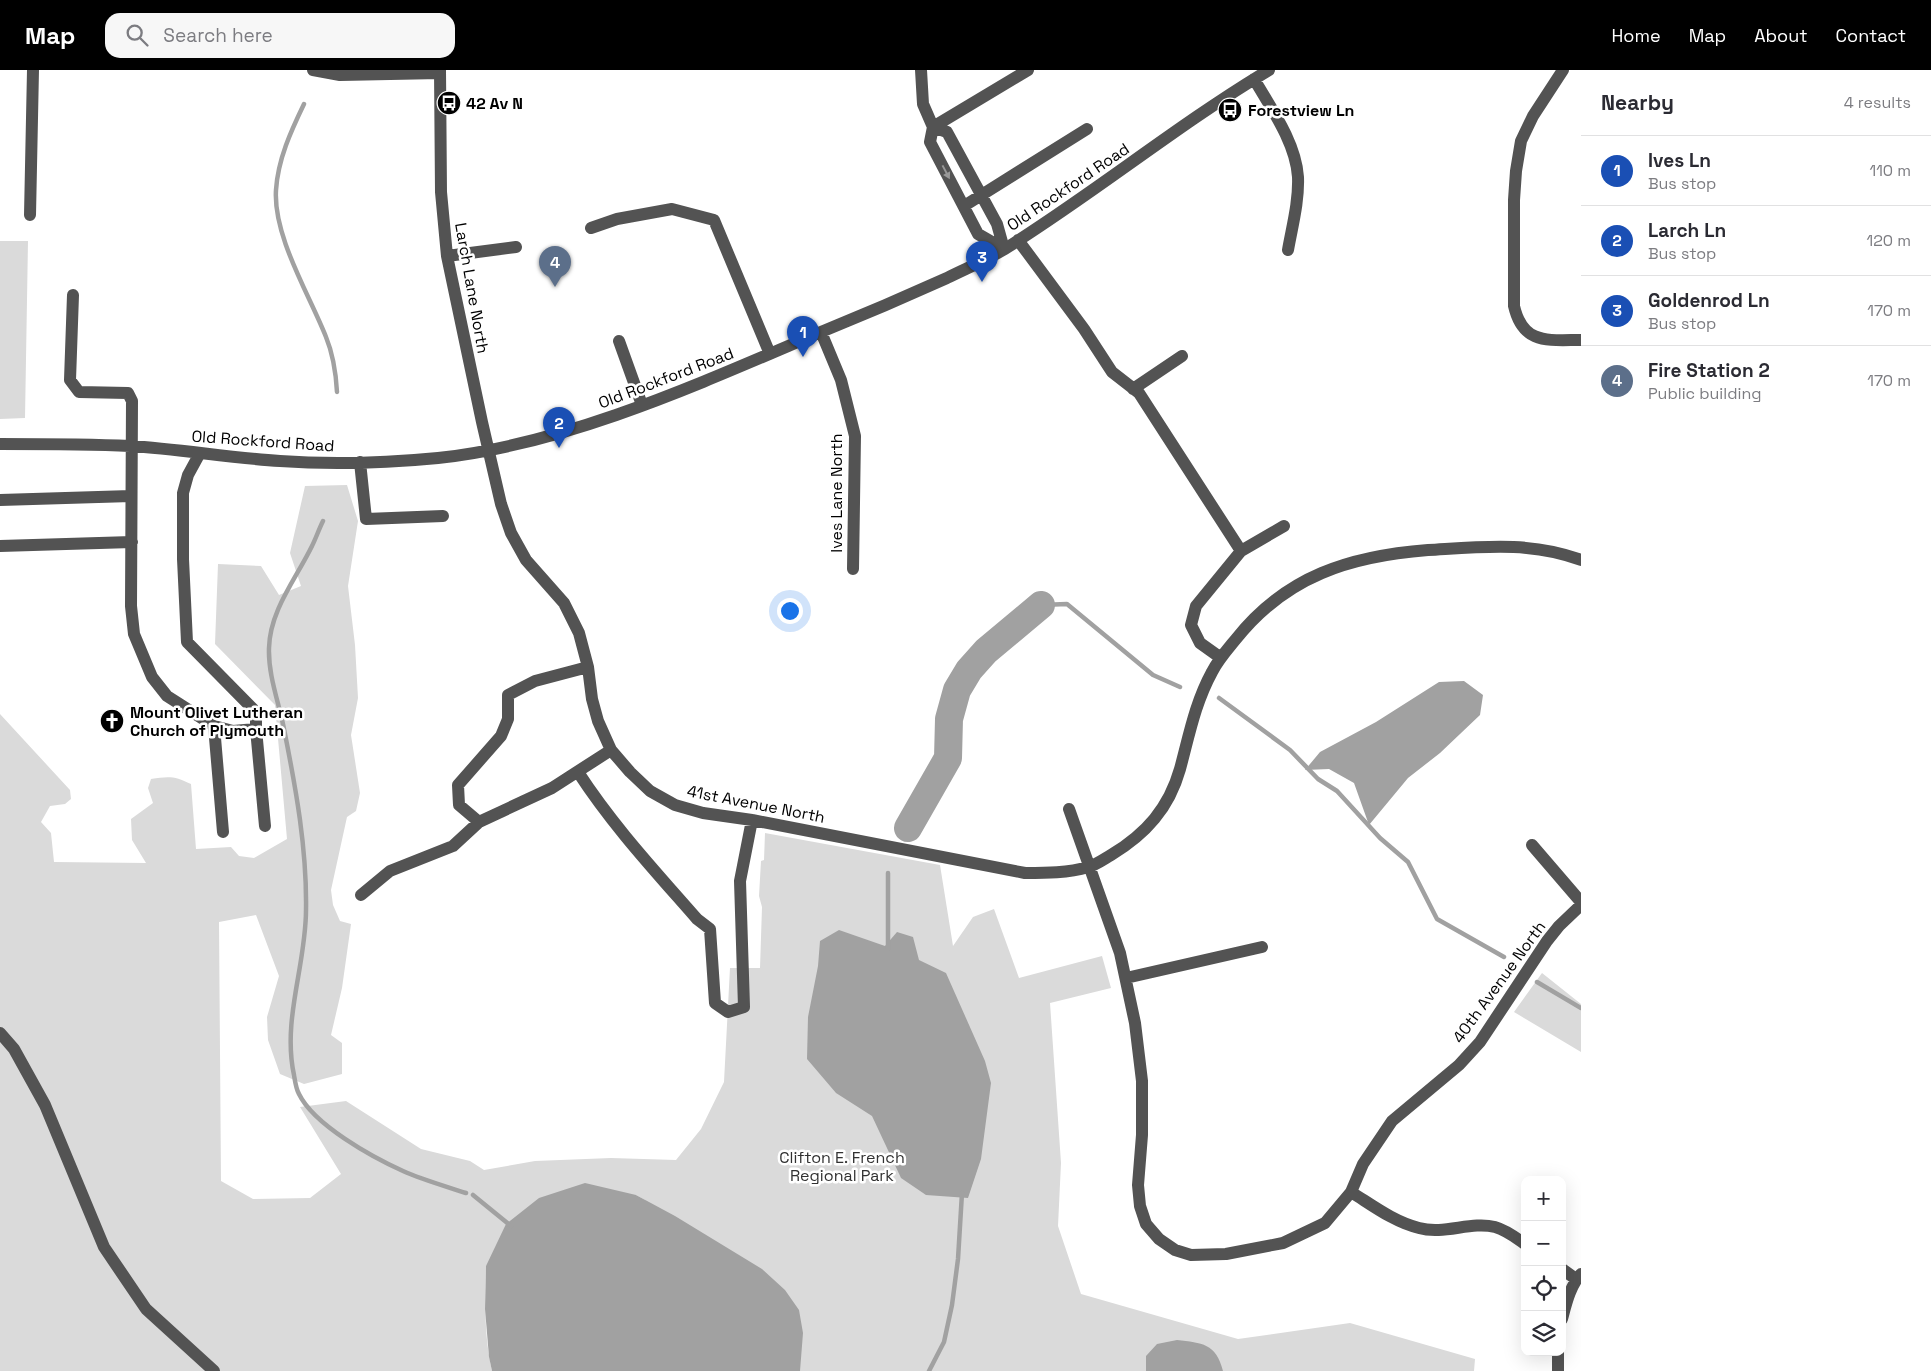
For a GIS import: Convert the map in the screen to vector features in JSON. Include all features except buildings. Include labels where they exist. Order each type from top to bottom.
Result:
[{"type":"street","points":[[30,215],[33,70]]},
{"type":"street","points":[[313,70],[340,75],[440,71]]},
{"type":"street","points":[[921,70],[923,104],[933,127],[930,142],[978,234],[1004,249]]},
{"type":"street","points":[[933,127],[1028,70]]},
{"type":"street","name":"Old Rockford Road","points":[[0,444],[132,446],[285,462],[320,463],[437,458],[488,451],[552,435],[642,405],[770,354],[908,296],[1004,249],[1080,200],[1269,70]]},
{"type":"street","points":[[1563,70],[1533,116],[1521,141],[1514,200],[1514,306],[1517,318],[1526,330],[1537,338],[1581,340]]},
{"type":"street","name":"Larch Lane North","points":[[440,71],[441,192],[447,256],[488,451]]},
{"type":"street","points":[[1254,79],[1285,135],[1293,155],[1298,177],[1288,250]]},
{"type":"street","points":[[933,127],[947,132],[997,224],[1004,249]]},
{"type":"street","points":[[964,206],[1087,129]]},
{"type":"street","points":[[590,228],[617,218],[672,208],[714,220],[770,354]]},
{"type":"street","points":[[1018,240],[1084,329],[1112,372],[1139,393],[1241,552]]},
{"type":"street","points":[[447,256],[516,247]]},
{"type":"street","points":[[73,295],[70,380],[79,392],[128,393],[132,402],[131,606],[134,634],[152,677],[167,696],[214,726],[233,731],[256,728]]},
{"type":"street","name":"Ives Lane North","points":[[821,332],[841,380],[855,436],[853,569]]},
{"type":"street","points":[[619,341],[642,405]]},
{"type":"street","points":[[1133,389],[1182,356]]},
{"type":"street","name":"41st Avenue North","points":[[488,451],[511,533],[526,560],[564,603],[579,633],[588,667],[592,699],[598,721],[611,750],[650,791],[676,805],[703,813],[752,820],[1025,873],[1054,873],[1090,867],[1138,838],[1157,817],[1170,796],[1180,770],[1187,736],[1199,699],[1221,658],[1245,628],[1268,605],[1302,582],[1336,566],[1404,552],[1495,546],[1531,547],[1565,554],[1581,560]]},
{"type":"street","points":[[200,453],[188,475],[183,493],[183,559],[187,642],[256,712],[265,826]]},
{"type":"street","points":[[360,462],[366,519],[443,516]]},
{"type":"street","points":[[0,500],[131,496]]},
{"type":"street","points":[[1221,658],[1200,643],[1191,625],[1196,606],[1241,552],[1284,526]]},
{"type":"street","points":[[0,546],[132,542]]},
{"type":"street","points":[[479,822],[459,805],[458,785],[501,736],[508,719],[508,695],[535,682],[588,667]]},
{"type":"street","points":[[214,726],[223,832]]},
{"type":"street","points":[[361,895],[390,871],[453,846],[479,822],[552,788],[611,750]]},
{"type":"street","points":[[578,772],[600,806],[627,839],[698,919],[710,929],[715,1003],[728,1012],[744,1007],[740,881],[752,820]]},
{"type":"street","points":[[1069,809],[1120,953],[1126,978],[1262,947]]},
{"type":"street","points":[[1532,845],[1581,903]]},
{"type":"street","name":"40th Avenue North","points":[[1126,978],[1135,1023],[1142,1081],[1142,1135],[1138,1185],[1140,1206],[1146,1224],[1159,1239],[1176,1250],[1191,1255],[1226,1254],[1283,1243],[1325,1223],[1351,1192],[1363,1164],[1392,1121],[1459,1064],[1480,1042],[1547,942],[1581,903]]},
{"type":"street","points":[[0,1033],[18,1056],[45,1105],[104,1247],[146,1309],[214,1371]]},
{"type":"street","points":[[1351,1192],[1390,1216],[1418,1228],[1438,1231],[1479,1226],[1494,1227],[1521,1241]]},
{"type":"street","points":[[1564,1311],[1566,1302],[1579,1277],[1566,1272]]},
{"type":"street","points":[[1558,1356],[1558,1371]]},
{"type":"green space","points":[[0,241],[28,241],[25,418],[0,419]]},
{"type":"green space","name":"Clifton E. French Regional Park","points":[[347,485],[358,521],[348,586],[355,645],[358,698],[351,735],[360,793],[356,811],[347,817],[331,890],[333,905],[340,921],[351,924],[342,988],[331,1035],[342,1043],[342,1074],[304,1084],[280,1074],[268,1040],[267,1017],[279,976],[256,915],[219,922],[221,1181],[253,1199],[310,1198],[341,1174],[300,1107],[346,1101],[421,1149],[470,1161],[484,1170],[535,1161],[611,1158],[676,1160],[701,1129],[724,1082],[730,968],[760,968],[762,907],[759,896],[761,861],[764,860],[765,833],[940,865],[953,946],[973,917],[994,909],[1019,978],[1102,956],[1111,988],[1050,1003],[1061,1163],[1058,1226],[1081,1294],[1238,1339],[1350,1323],[1475,1359],[1474,1371],[778,1371],[645,1200],[636,1195],[486,1266],[486,1332],[492,1371],[0,1371],[0,714],[70,790],[71,799],[65,804],[50,806],[41,822],[51,833],[54,862],[146,863],[132,840],[131,819],[153,803],[148,788],[151,779],[163,777],[181,779],[191,784],[196,849],[231,847],[239,856],[254,858],[287,839],[275,705],[215,644],[218,564],[261,566],[279,595],[301,586],[290,553],[305,486]]},
{"type":"green space","points":[[1542,973],[1581,1004],[1581,1052],[1514,1012]]},
{"type":"shaded area","points":[[1464,681],[1483,695],[1480,715],[1440,753],[1408,778],[1369,825],[1354,783],[1329,769],[1305,770],[1320,752],[1376,722],[1439,682]]},
{"type":"shaded area","points":[[839,930],[885,946],[897,932],[913,937],[919,960],[946,973],[985,1061],[991,1083],[981,1159],[968,1198],[926,1195],[901,1178],[872,1116],[836,1093],[807,1059],[808,1017],[818,966],[820,941]]},
{"type":"shaded area","points":[[585,1183],[636,1195],[675,1216],[762,1269],[785,1290],[799,1310],[803,1333],[800,1371],[492,1371],[485,1309],[486,1266],[506,1224],[539,1198]]},
{"type":"shaded area","points":[[1177,1340],[1207,1346],[1216,1355],[1223,1371],[1146,1371],[1146,1356],[1157,1344]]},
{"type":"waterway","points":[[304,104],[290,135],[279,167],[276,190],[277,208],[286,245],[328,344],[334,364],[337,392]]},
{"type":"waterway","points":[[323,521],[279,608],[270,634],[269,648],[272,679],[284,729],[305,864],[305,931],[291,1034],[291,1054],[297,1090],[317,1117],[360,1149],[403,1171],[466,1193]]},
{"type":"waterway","points":[[1041,605],[1067,604],[1153,675],[1180,687]]},
{"type":"waterway","points":[[908,828],[948,758],[949,719],[957,690],[969,670],[986,651],[1041,605]]},
{"type":"waterway","points":[[1219,698],[1290,750],[1318,779],[1337,791],[1380,838],[1408,862],[1437,919],[1504,957]]},
{"type":"waterway","points":[[888,873],[888,949]]},
{"type":"waterway","points":[[1537,982],[1581,1008]]},
{"type":"waterway","points":[[929,1371],[944,1342],[952,1305],[958,1259],[962,1193]]},
{"type":"waterway","points":[[473,1195],[511,1226]]},
{"type":"place","name":"42 Av N","points":[[449,103]]},
{"type":"place","name":"Forestview Ln","points":[[1230,110]]},
{"type":"place","name":"Goldenrod Ln","points":[[982,282]]},
{"type":"place","name":"Fire Station 2","points":[[555,287]]},
{"type":"place","name":"Ives Ln","points":[[803,357]]},
{"type":"place","name":"Larch Ln","points":[[559,448]]},
{"type":"place","name":"Mount Olivet Lutheran Church of Plymouth","points":[[112,721]]}]
